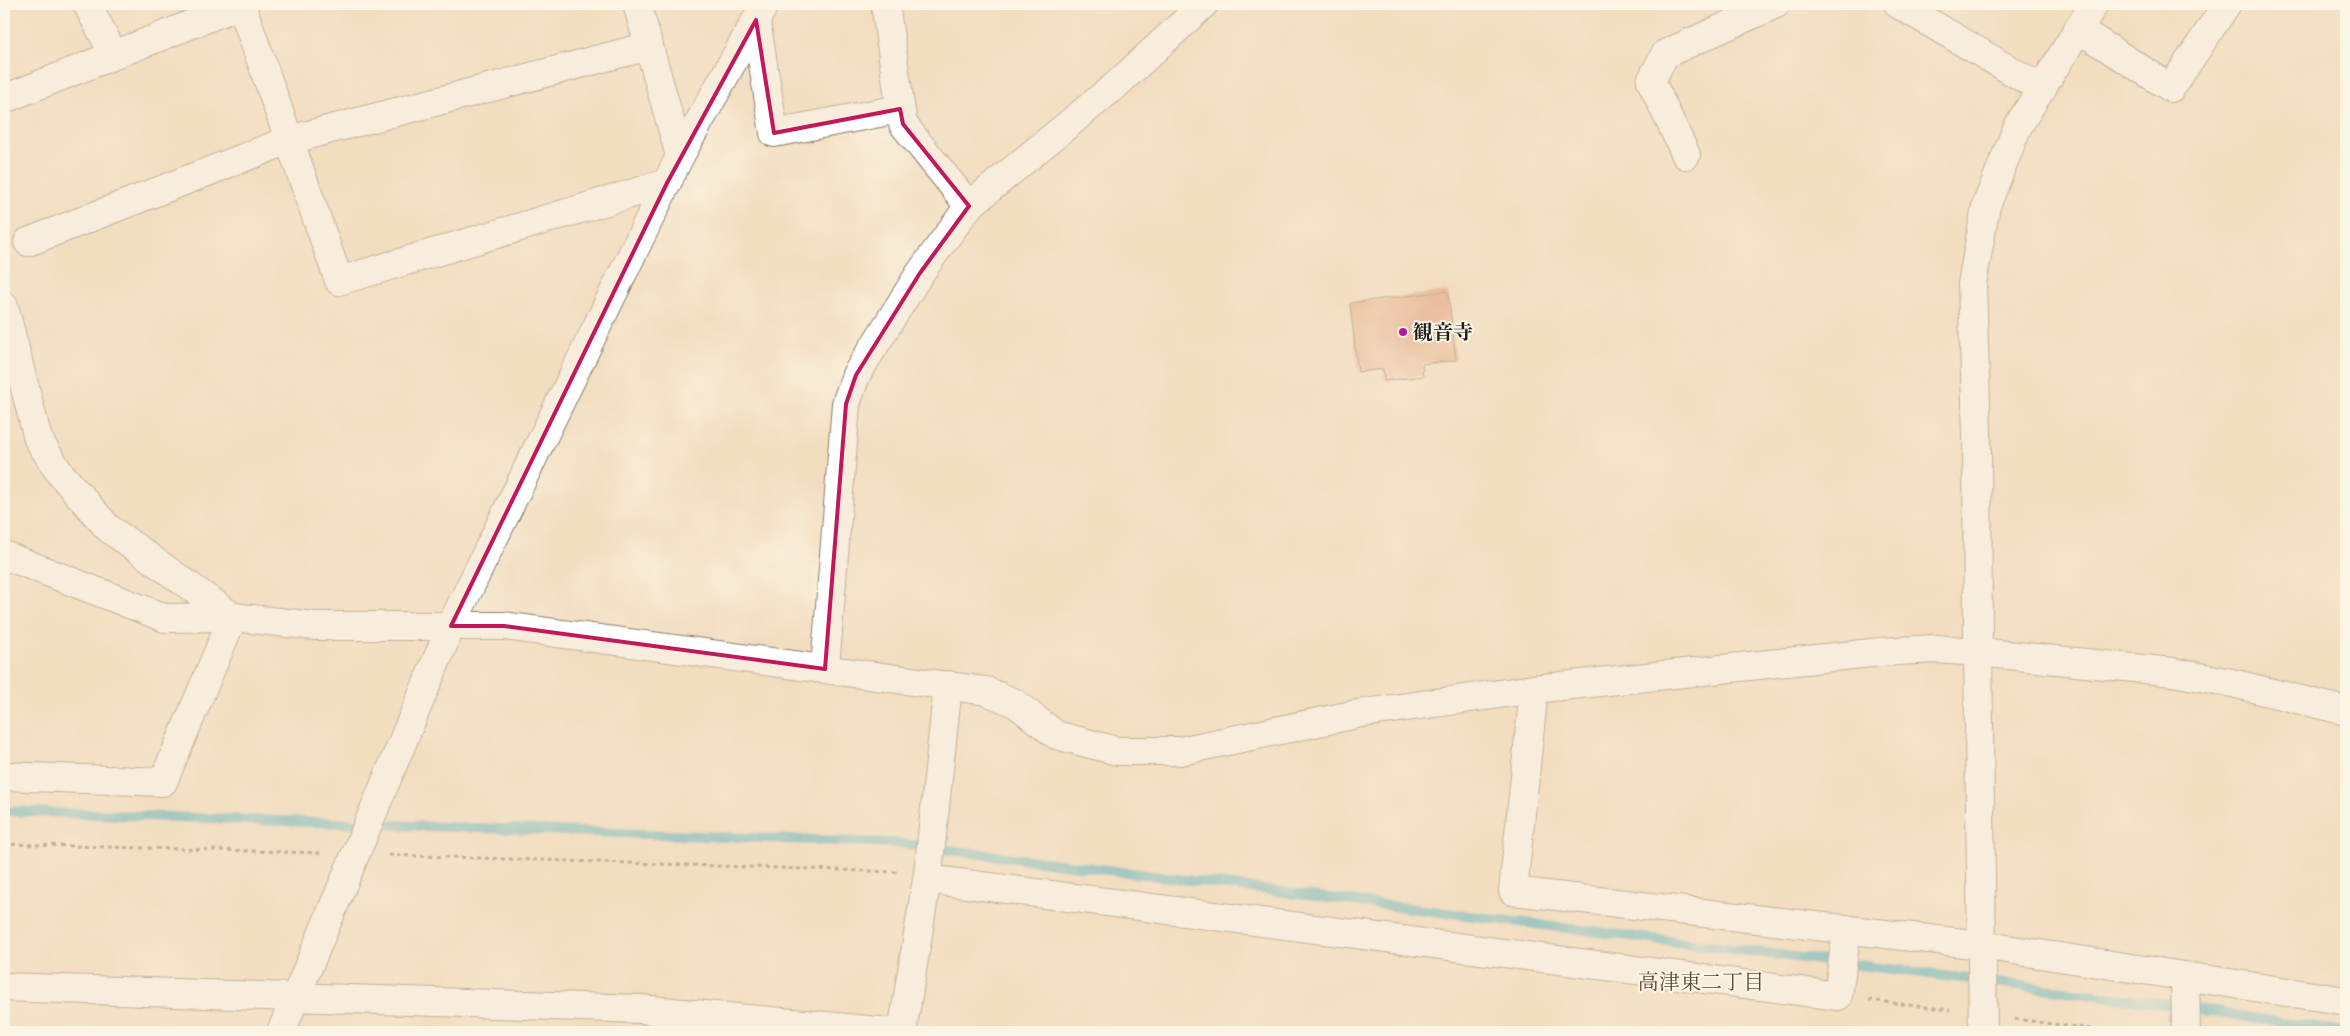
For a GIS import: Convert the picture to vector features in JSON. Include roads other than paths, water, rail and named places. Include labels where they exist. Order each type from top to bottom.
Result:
[{"type":"street","points":[[87,4],[114,55]]},
{"type":"street","points":[[4,99],[241,4],[339,281],[668,183]]},
{"type":"street","points":[[637,4],[680,156]]},
{"type":"street","points":[[885,4],[903,124],[969,206]]},
{"type":"street","points":[[825,669],[846,404],[856,375],[920,272],[969,206],[1116,84],[1204,4]]},
{"type":"street","points":[[1686,155],[1651,81],[1665,54],[1776,4]]},
{"type":"street","points":[[1898,4],[2042,89]]},
{"type":"street","points":[[1994,1025],[1970,1006],[1981,951],[1977,434],[1972,284],[1986,206],[2018,126],[2094,4]]},
{"type":"street","points":[[2078,29],[2171,88],[2227,4]]},
{"type":"street","points":[[760,12],[774,132],[900,109]]},
{"type":"street","points":[[281,1032],[451,626],[680,156],[760,12]]},
{"type":"street","points":[[28,242],[289,140],[649,46]]},
{"type":"street","points":[[4,306],[38,439],[59,472],[108,528],[232,617]]},
{"type":"street","points":[[4,555],[165,618],[232,617],[315,626],[504,626],[986,691],[1015,703],[1056,735],[1117,751],[1180,751],[1357,714],[1534,689],[1880,652],[1935,649],[2173,672],[2232,683],[2346,711]]},
{"type":"street","points":[[4,776],[163,782],[232,617]]},
{"type":"street","points":[[902,1032],[928,873],[948,685]]},
{"type":"street","points":[[1534,689],[1513,891],[1847,929],[2185,983],[2346,1001]]},
{"type":"street","points":[[928,873],[1838,996],[1847,929]]},
{"type":"street","points":[[2185,983],[2186,1032]]},
{"type":"street","points":[[4,987],[640,1009],[890,1032]]},
{"type":"waterway","points":[[4,811],[895,843],[2158,1003],[2343,1032]]},
{"type":"place","name":"観音寺","points":[[1403,332]]},
{"type":"district","name":"高津東二丁目","points":[[1701,981]]}]
